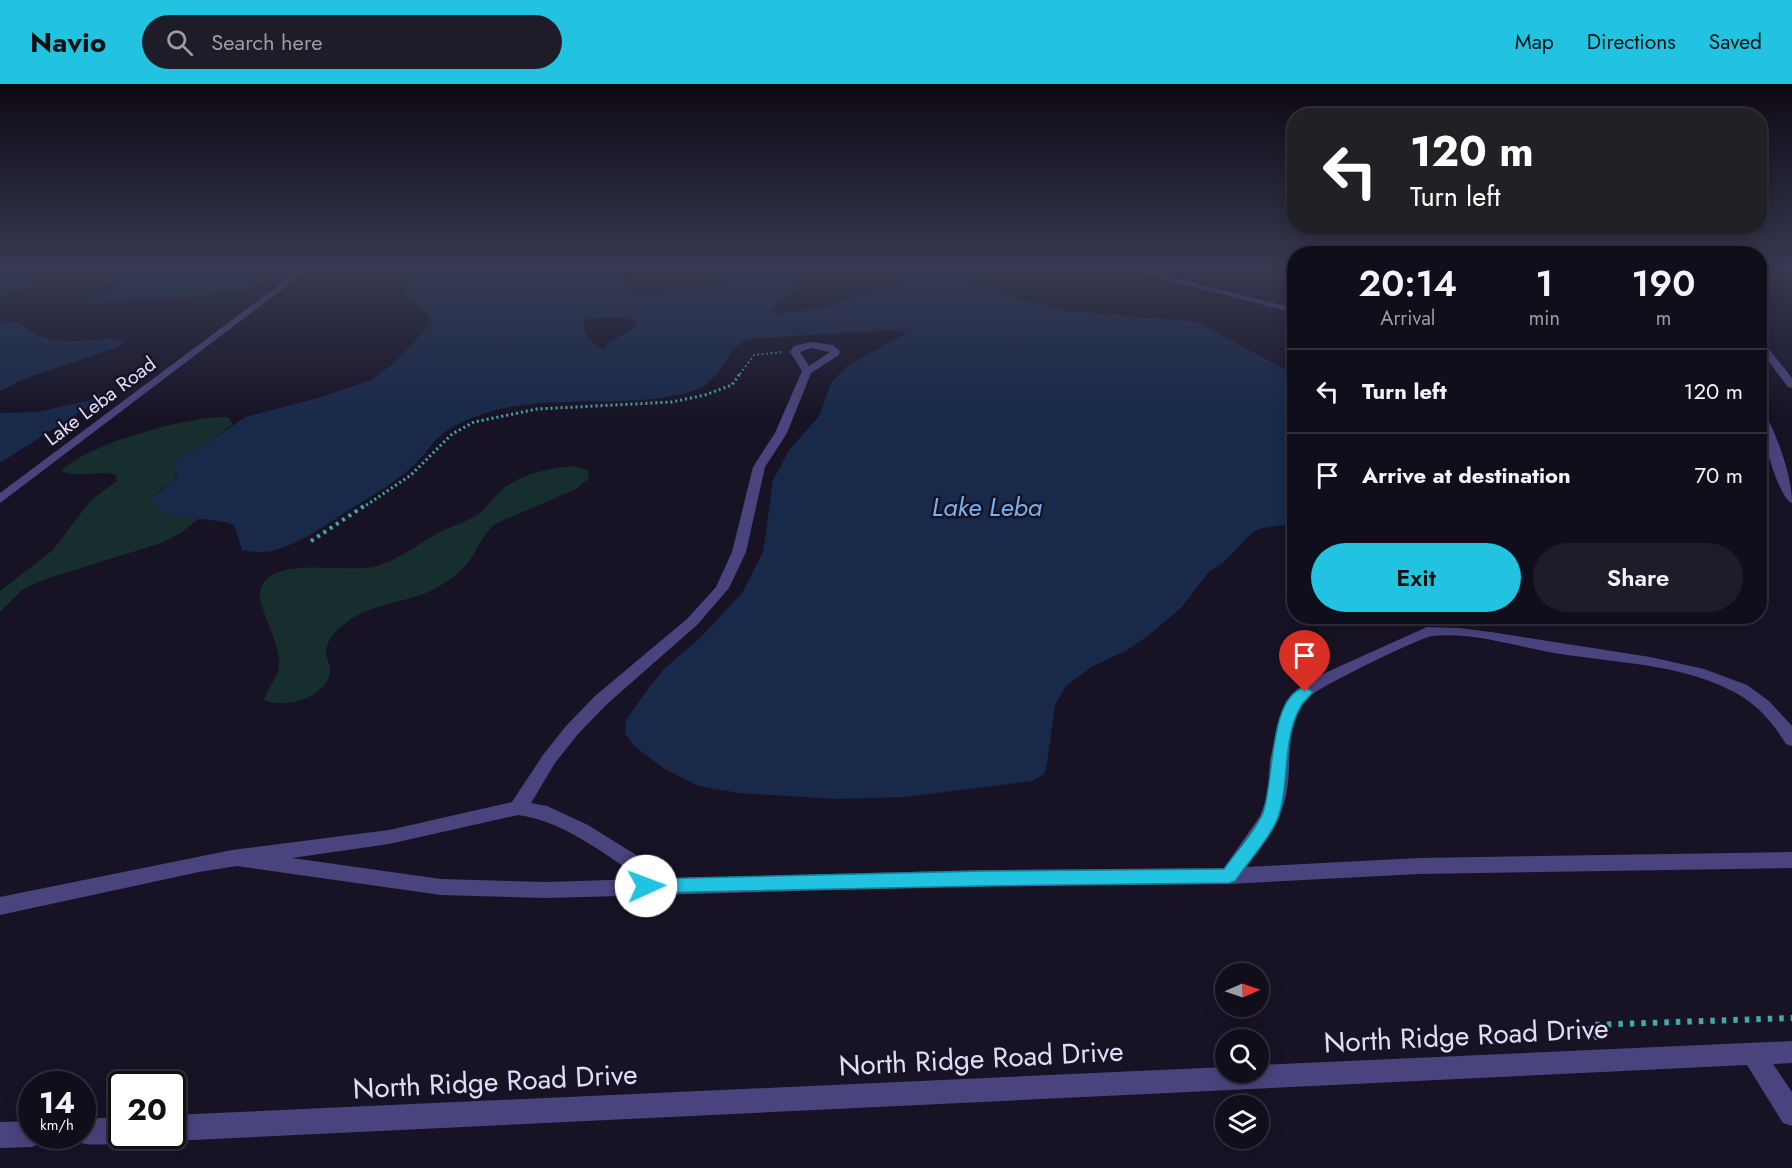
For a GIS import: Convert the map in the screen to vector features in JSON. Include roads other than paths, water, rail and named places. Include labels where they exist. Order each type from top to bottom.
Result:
[{"type":"street","name":"Lake Leba Road","points":[[0,499],[241,318]]},
{"type":"street","points":[[518,808],[549,759],[572,730],[601,700],[692,622],[722,588],[732,572],[739,552],[759,467],[781,433],[807,371],[834,355],[835,351],[830,347],[811,345],[796,348],[795,353],[807,371]]},
{"type":"street","points":[[1767,353],[1792,385]]},
{"type":"street","points":[[1767,430],[1782,479],[1792,499]]},
{"type":"street","points":[[1229,876],[1269,818],[1276,795],[1279,760],[1287,722],[1295,703],[1305,692],[1322,681],[1427,632],[1457,633],[1696,673],[1740,689],[1758,701],[1774,714],[1792,740]]},
{"type":"street","points":[[0,906],[232,858],[389,837],[518,808],[540,811],[581,830],[667,885]]},
{"type":"street","points":[[232,858],[441,887],[547,890],[667,885],[1229,876],[1419,866],[1792,860]]},
{"type":"street","name":"North Ridge Road Drive","points":[[186,1127],[1792,1052]]},
{"type":"street","points":[[1752,1053],[1792,1114]]},
{"type":"street","points":[[0,1136],[18,1135]]},
{"type":"water","name":"Lake Leba","points":[[429,318],[610,318],[587,319],[583,322],[590,339],[605,350],[607,344],[630,331],[638,323],[622,318],[1146,318],[1197,322],[1287,370],[1287,524],[1253,532],[1224,562],[1209,572],[1181,608],[1149,635],[1126,651],[1093,666],[1066,686],[1055,705],[1044,774],[1032,781],[904,797],[839,799],[739,793],[699,786],[666,770],[634,746],[625,733],[626,720],[665,668],[702,636],[742,593],[763,552],[773,480],[790,449],[819,416],[831,383],[847,366],[907,333],[890,330],[748,339],[740,343],[711,380],[693,391],[662,398],[631,401],[538,403],[507,407],[477,416],[443,433],[416,463],[384,488],[308,536],[272,551],[242,550],[234,525],[166,512],[157,508],[151,501],[177,475],[174,464],[177,459],[212,440],[245,417],[318,398],[371,380],[393,364],[432,323]]},
{"type":"water","points":[[15,322],[37,335],[55,340],[110,339],[124,342],[115,348],[24,379],[0,391],[0,323]]},
{"type":"water","points":[[91,400],[97,401],[0,463],[0,413],[37,412]]}]
